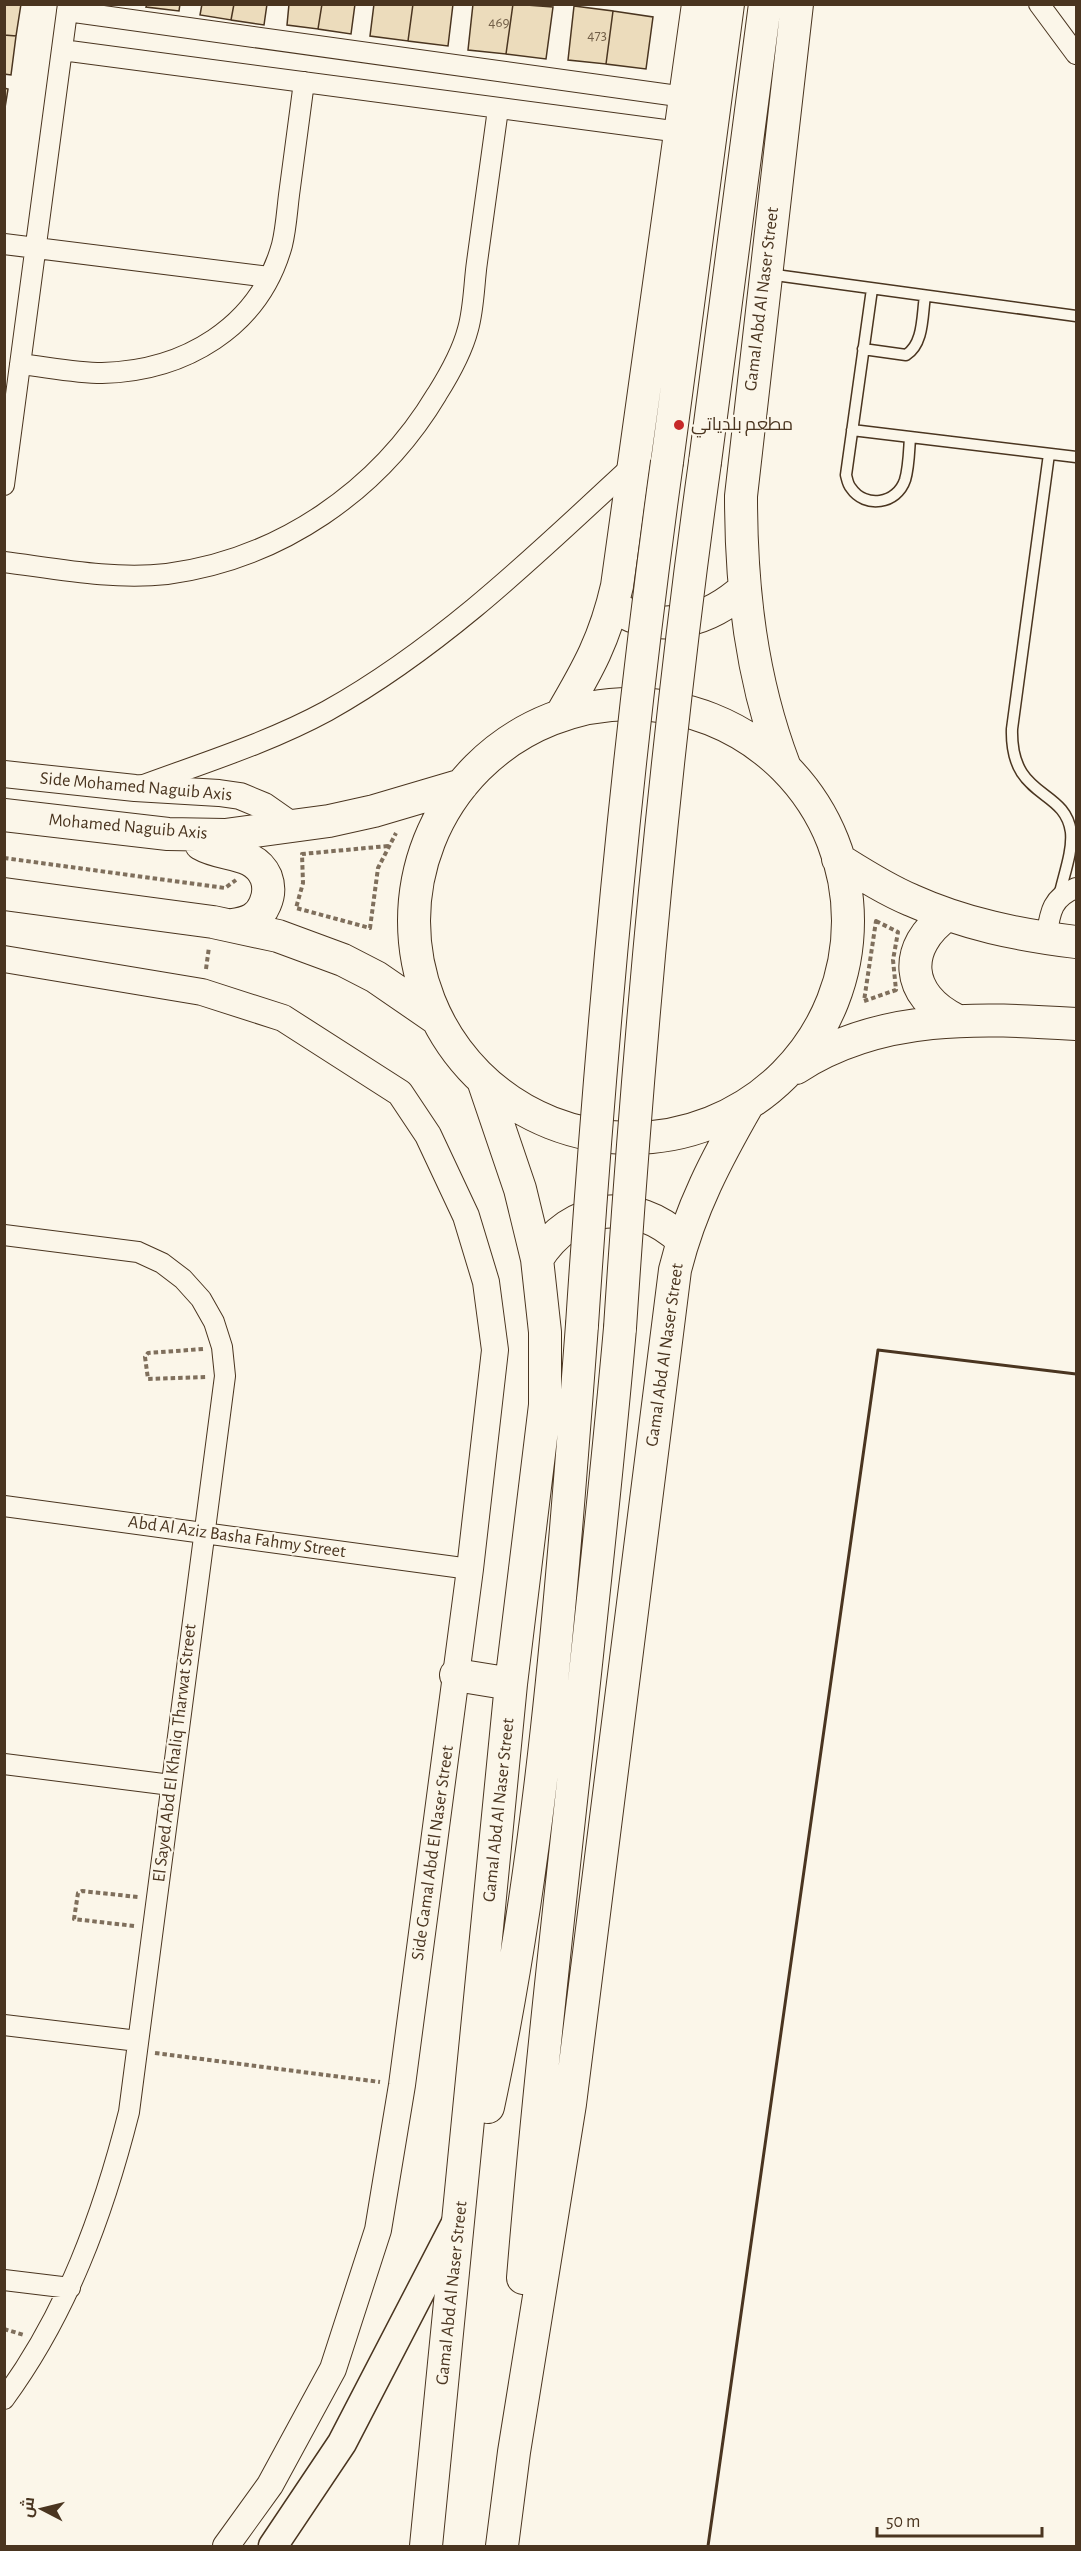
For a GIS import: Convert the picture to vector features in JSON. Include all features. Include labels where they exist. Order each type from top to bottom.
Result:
[{"type":"main road","points":[[561,716],[593,662],[612,607],[635,463],[698,4]]},
{"type":"main road","points":[[273,2547],[342,2444],[460,2215],[485,2120],[503,2034],[522,1926],[558,1608],[582,1325],[604,1021],[632,729],[728,4]]},
{"type":"main road","points":[[514,2452],[518,2338],[527,2222],[602,1527],[620,1328],[655,873],[687,594],[765,4]]},
{"type":"main road","name":"Gamal Abd Al Naser Street","points":[[785,769],[769,726],[758,681],[744,589],[741,496],[797,4]]},
{"type":"main road","points":[[612,607],[645,620],[681,622],[716,611],[744,589]]},
{"type":"main road","points":[[782,1077],[804,1051],[822,1023],[836,992],[844,959],[847,914],[838,859],[817,810],[803,788],[759,746],[730,728],[698,714],[664,706],[629,704],[606,706],[561,716],[524,732],[490,756],[462,786],[439,820],[424,858],[416,898],[415,940],[422,980],[437,1019],[457,1052],[483,1080],[511,1103],[542,1120],[576,1132],[611,1138],[647,1138],[682,1133],[716,1121],[748,1104],[807,1061],[860,1037],[910,1025],[956,1020],[1077,1024]]},
{"type":"main road","name":"Mohamed Naguib Axis","points":[[4,815],[190,834],[225,835],[294,827],[374,811],[462,786]]},
{"type":"main road","points":[[190,834],[208,848],[246,856],[255,862],[267,880],[269,891],[262,910],[247,922],[232,925]]},
{"type":"main road","points":[[838,859],[910,900],[947,915],[974,924],[1077,942]]},
{"type":"main road","points":[[4,894],[232,925],[278,936],[343,960],[392,987],[437,1019]]},
{"type":"main road","points":[[947,915],[932,926],[921,942],[915,961],[917,980],[925,998],[938,1012],[956,1020]]},
{"type":"main road","name":"Gamal Abd Al Naser Street","points":[[426,2547],[511,1684],[545,1405],[545,1332],[537,1259],[519,1189],[483,1080]]},
{"type":"main road","name":"Gamal Abd Al Naser Street","points":[[502,2547],[514,2452],[570,2104],[675,1270],[682,1240],[704,1183],[748,1104]]},
{"type":"main road","points":[[537,1259],[545,1246],[568,1225],[582,1218],[605,1212],[628,1212],[643,1215],[671,1229],[682,1240]]},
{"type":"main road","points":[[456,1675],[511,1684]]},
{"type":"street","points":[[1039,4],[1077,54]]},
{"type":"street","points":[[4,485],[67,8],[685,97]]},
{"type":"street","points":[[62,50],[680,132]]},
{"type":"street","points":[[20,364],[100,373],[141,370],[179,360],[214,341],[244,314],[269,278],[282,244],[304,82]]},
{"type":"street","points":[[4,562],[116,576],[167,574],[217,564],[265,547],[310,524],[352,494],[390,459],[422,420],[448,376],[468,329],[498,109]]},
{"type":"street","points":[[4,243],[269,278]]},
{"type":"street","points":[[135,788],[265,741],[326,711],[402,665],[518,572],[635,463]]},
{"type":"street","name":"Side Mohamed Naguib Axis","points":[[4,774],[240,796],[264,806],[294,827]]},
{"type":"street","points":[[1046,938],[1051,911],[1068,892]]},
{"type":"street","name":"Side Gamal Abd El Naser Street","points":[[4,959],[202,992],[283,1018],[400,1093],[428,1135],[466,1216],[486,1282],[495,1350],[470,1569],[402,2085],[378,2230],[333,2369],[270,2485],[226,2546]]},
{"type":"street","name":"El Sayed Abd El Khaliq Tharwat Street","points":[[4,1235],[138,1252],[162,1263],[183,1279],[201,1299],[214,1322],[222,1347],[225,1376],[129,2112],[114,2172],[94,2231],[70,2288],[42,2341],[4,2399]]},
{"type":"street","name":"Abd Al Aziz Basha Fahmy Street","points":[[4,1506],[470,1569]]},
{"type":"street","points":[[4,1764],[171,1785]]},
{"type":"street","points":[[4,2025],[137,2046]]},
{"type":"street","points":[[4,2280],[70,2288]]},
{"type":"lane","points":[[765,274],[1077,316]]},
{"type":"lane","points":[[872,289],[846,475],[850,488],[860,497],[873,502],[887,500],[898,492],[905,480],[910,437]]},
{"type":"lane","points":[[863,350],[906,355],[911,352],[918,343],[925,296]]},
{"type":"lane","points":[[852,430],[1077,457]]},
{"type":"lane","points":[[1049,453],[1011,749],[1017,768],[1028,784],[1058,805],[1068,818],[1071,834],[1068,892]]},
{"type":"path","points":[[388,846],[378,868],[370,928],[297,908],[303,883],[302,854],[388,846]]},
{"type":"path","points":[[4,858],[225,888],[236,881],[237,874]]},
{"type":"path","points":[[876,921],[898,932],[893,960],[896,990],[864,1001],[876,921]]},
{"type":"path","points":[[222,1347],[148,1353],[145,1357],[148,1379],[225,1376]]},
{"type":"path","points":[[152,1928],[74,1920],[74,1917],[79,1891],[156,1899]]},
{"type":"path","points":[[137,2046],[402,2085]]},
{"type":"building","points":[[4,4],[21,4],[16,36],[4,35]]},
{"type":"building","points":[[147,4],[180,4],[179,11],[146,7]]},
{"type":"building","points":[[202,4],[234,4],[231,20],[200,15]]},
{"type":"building","points":[[234,4],[267,4],[264,25],[231,20]]},
{"type":"building","points":[[289,4],[322,4],[318,29],[287,25]]},
{"type":"building","points":[[322,4],[355,4],[351,34],[318,29]]},
{"type":"building","points":[[374,4],[413,4],[408,41],[370,36]]},
{"type":"building","points":[[413,4],[453,4],[448,46],[408,41]]},
{"type":"building","points":[[473,4],[513,4],[506,54],[468,50]]},
{"type":"building","points":[[513,4],[553,7],[546,59],[506,54]]},
{"type":"building","points":[[574,6],[613,11],[606,64],[568,60]]},
{"type":"building","points":[[613,11],[653,17],[646,69],[606,64]]},
{"type":"building","points":[[4,35],[16,36],[11,75],[4,74]]},
{"type":"building","points":[[4,88],[8,89],[4,114]]},
{"type":"wall","points":[[708,2546],[878,1350],[1076,1374]]},
{"type":"place","name":"مطعم بلدياتي","points":[[679,425]]}]
